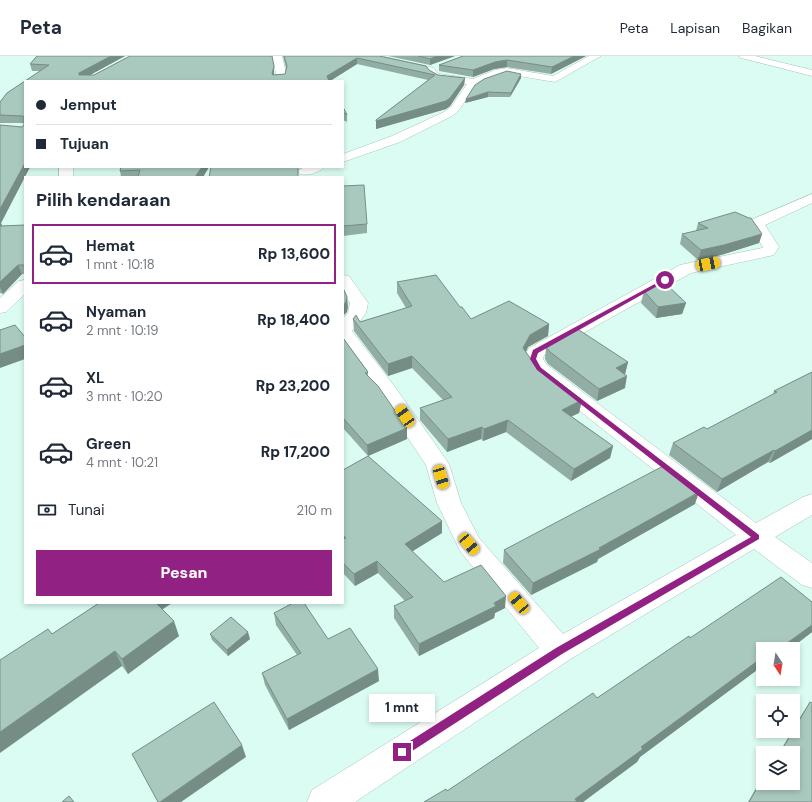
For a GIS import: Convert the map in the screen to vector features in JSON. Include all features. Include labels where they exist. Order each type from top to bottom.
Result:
[{"type":"street","points":[[277,56],[281,73],[279,80]]},
{"type":"street","points":[[368,56],[431,70],[443,66]]},
{"type":"street","points":[[389,60],[400,56]]},
{"type":"street","points":[[431,70],[432,74],[437,77],[474,82],[499,72],[514,72],[555,79],[596,56]]},
{"type":"street","points":[[744,56],[812,73]]},
{"type":"street","points":[[786,66],[806,61]]},
{"type":"street","points":[[344,158],[396,139],[448,114],[454,109],[474,82]]},
{"type":"street","points":[[812,198],[758,222],[757,225],[771,247],[768,252],[694,267],[678,273],[536,352],[533,359],[539,369],[756,537],[812,577]]},
{"type":"street","points":[[344,281],[359,303],[357,314],[354,319],[345,326],[344,329]]},
{"type":"street","points":[[0,308],[23,289]]},
{"type":"street","points":[[344,333],[388,392],[437,464],[449,503],[469,544],[559,651]]},
{"type":"street","points":[[324,802],[559,651],[812,503]]},
{"type":"building","points":[[37,56],[111,56],[79,73],[79,75],[94,75],[130,56],[272,56],[274,66],[273,75],[285,74],[287,66],[284,56],[379,56],[426,66],[429,70],[438,75],[465,78],[446,101],[376,121],[435,75],[357,58],[327,76],[329,80],[26,80],[49,65],[30,64]]},
{"type":"building","points":[[418,56],[437,56],[430,59]]},
{"type":"building","points":[[463,56],[574,56],[552,67],[507,60],[495,62],[473,70],[439,65]]},
{"type":"building","points":[[507,71],[521,74],[511,93],[488,92],[466,99],[475,85],[484,79]]},
{"type":"building","points":[[24,82],[24,117],[0,115],[0,102],[7,93]]},
{"type":"building","points":[[0,125],[22,127],[24,125],[24,165],[0,209]]},
{"type":"building","points":[[121,168],[201,168],[196,176],[138,176],[140,170],[120,171]]},
{"type":"building","points":[[211,168],[298,168],[298,176],[209,176]]},
{"type":"building","points":[[364,185],[367,224],[344,226],[344,186]]},
{"type":"building","points":[[735,212],[751,218],[762,234],[701,250],[682,234],[708,228],[698,223]]},
{"type":"building","points":[[24,225],[24,265],[18,265],[0,282],[0,226]]},
{"type":"building","points":[[436,275],[471,319],[509,301],[549,324],[530,335],[523,348],[533,362],[582,400],[562,410],[613,446],[574,469],[508,420],[484,429],[482,427],[448,439],[420,408],[452,397],[412,356],[388,364],[353,319],[356,315],[360,322],[412,306],[397,282]]},
{"type":"building","points":[[665,283],[686,303],[658,307],[644,291],[657,284]]},
{"type":"building","points":[[344,290],[347,297],[344,305]]},
{"type":"building","points":[[15,325],[24,336],[24,345],[0,354],[0,330]]},
{"type":"building","points":[[576,328],[628,362],[616,368],[627,376],[599,389],[550,352],[546,347],[547,344]]},
{"type":"building","points":[[344,339],[368,372],[365,373],[378,386],[407,428],[367,445],[344,419]]},
{"type":"building","points":[[812,372],[812,430],[722,479],[673,443],[704,427],[707,429],[777,392],[774,391]]},
{"type":"building","points":[[368,456],[442,521],[405,544],[444,582],[481,565],[506,596],[494,603],[496,606],[419,644],[394,606],[413,597],[377,561],[354,574],[344,564],[344,539],[346,538],[344,536],[344,469]]},
{"type":"building","points":[[665,465],[699,492],[599,548],[601,549],[533,583],[504,550]]},
{"type":"building","points":[[781,577],[812,602],[812,625],[789,642],[756,642],[756,662],[641,747],[643,749],[575,799],[577,802],[424,802],[446,789],[447,791],[593,693],[597,698],[689,636],[690,638]]},
{"type":"building","points":[[97,604],[157,604],[174,621],[122,659],[115,651],[0,732],[0,660],[48,629],[52,634]]},
{"type":"building","points":[[291,604],[305,604],[328,639],[350,628],[378,669],[287,719],[262,673],[301,653],[274,613]]},
{"type":"building","points":[[231,617],[248,632],[227,650],[210,634]]},
{"type":"building","points":[[214,702],[242,745],[158,802],[132,754]]},
{"type":"building","points":[[810,702],[812,703],[812,802],[749,802],[756,790],[800,790],[800,746],[784,746],[789,738],[800,738],[800,719]]},
{"type":"building","points":[[69,796],[74,802],[62,802]]},
{"type":"route","points":[[402,752],[559,651],[756,537],[539,369],[533,359],[536,352],[665,280]]}]
